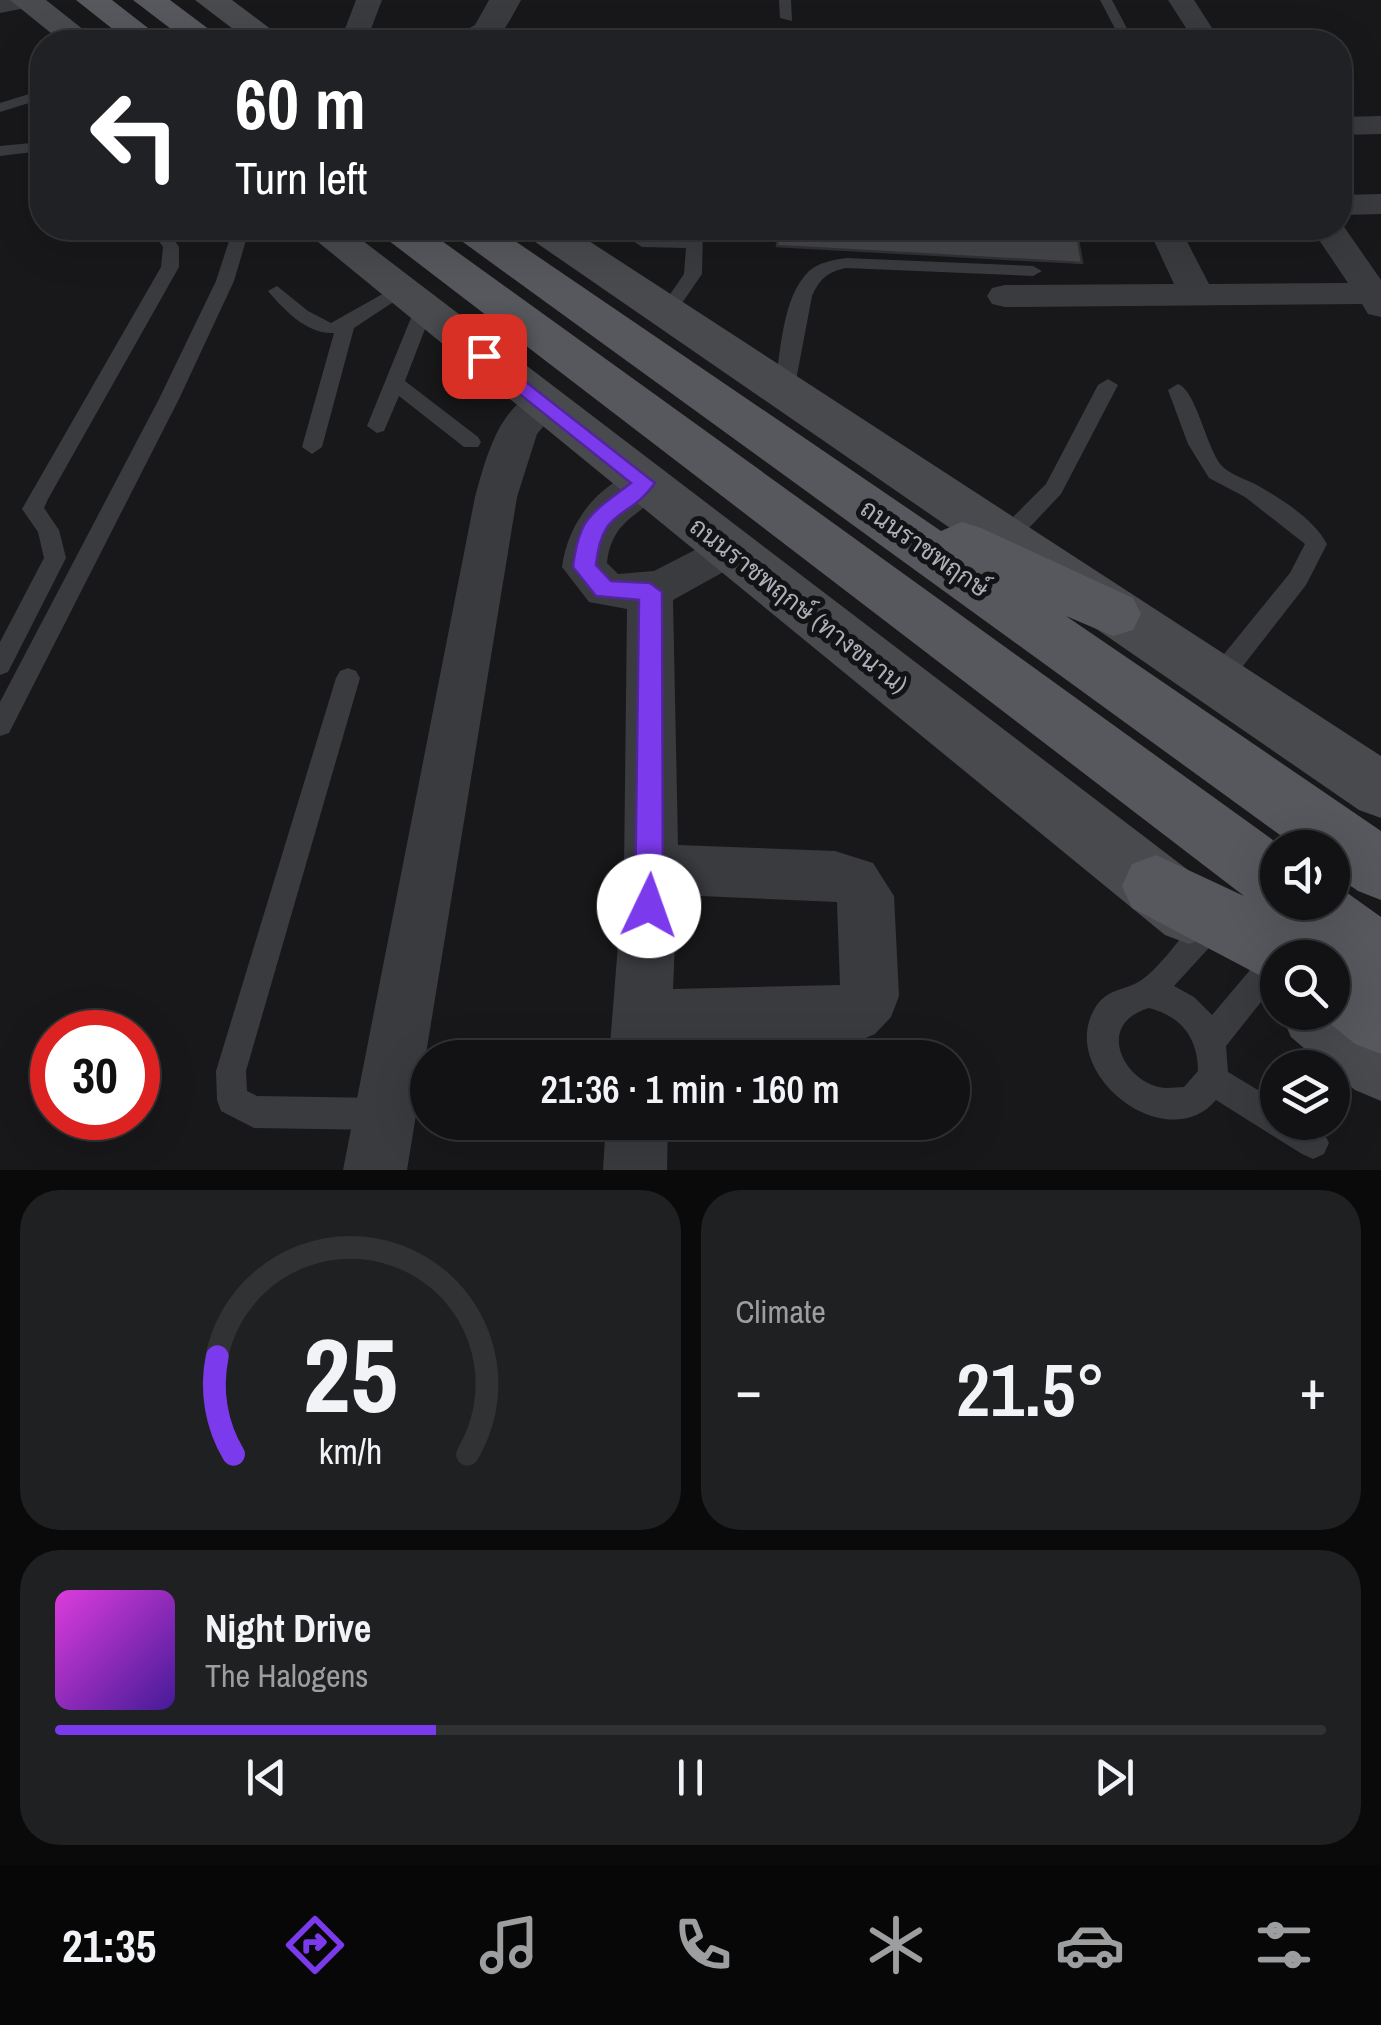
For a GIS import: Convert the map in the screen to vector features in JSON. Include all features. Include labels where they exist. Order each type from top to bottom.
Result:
[{"type":"main road","points":[[92,0],[133,30]]},
{"type":"main road","points":[[149,0],[192,30]]},
{"type":"main road","points":[[211,0],[254,30]]},
{"type":"main road","points":[[26,1],[66,30]]},
{"type":"main road","name":"ถนนราชพฤกษ์ (ทางขนาน)","points":[[336,240],[1208,928],[1260,957]]},
{"type":"main road","points":[[414,240],[1260,869]]},
{"type":"main road","name":"ถนนราชพฤกษ์","points":[[487,240],[1381,869]]},
{"type":"main road","points":[[560,240],[784,391],[985,542],[1198,685],[1381,790]]},
{"type":"main road","points":[[820,474],[985,542],[1113,614],[1381,826]]},
{"type":"main road","points":[[1156,886],[1260,953]]},
{"type":"main road","points":[[1329,920],[1381,959]]},
{"type":"main road","points":[[1350,993],[1381,1001]]},
{"type":"main road","points":[[1350,1003],[1381,1018]]},
{"type":"main road","name":"ถนนราชพฤกษ์ (ทางขนาน)","points":[[1349,1030],[1381,1064]]},
{"type":"street","points":[[358,30],[369,0]]},
{"type":"street","points":[[489,30],[505,0]]},
{"type":"street","points":[[1181,0],[1200,30]]},
{"type":"street","points":[[0,5],[26,1]]},
{"type":"street","points":[[1352,126],[1381,125]]},
{"type":"street","points":[[1352,205],[1381,204]]},
{"type":"street","points":[[1170,240],[1198,294]]},
{"type":"street","points":[[1337,240],[1378,298]]},
{"type":"street","points":[[1005,296],[1198,294],[1378,298]]},
{"type":"street","points":[[375,1170],[496,497],[512,439],[529,413],[543,403]]},
{"type":"street","points":[[645,483],[599,518],[588,535],[584,567],[604,590],[650,592],[675,584],[728,549]]},
{"type":"street","points":[[650,592],[652,869],[640,1038],[854,1013],[870,996],[866,896],[854,882],[835,876],[652,869]]},
{"type":"street","points":[[635,1170],[636,1140]]},
{"type":"lane","points":[[785,0],[787,18]]},
{"type":"lane","points":[[1106,0],[1122,30]]},
{"type":"lane","points":[[0,108],[30,98]]},
{"type":"lane","points":[[0,151],[30,149]]},
{"type":"lane","points":[[0,665],[54,558],[55,546],[34,509],[170,267],[171,247],[166,240]]},
{"type":"lane","points":[[0,726],[169,400],[225,281],[238,240]]},
{"type":"lane","points":[[667,312],[692,274],[694,240]]},
{"type":"lane","points":[[784,391],[800,305],[815,275],[830,267],[846,263],[1032,271]]},
{"type":"lane","points":[[277,292],[302,314],[330,329],[412,299]]},
{"type":"lane","points":[[377,426],[394,382],[412,299]]},
{"type":"lane","points":[[312,447],[346,325]]},
{"type":"lane","points":[[394,382],[471,442]]},
{"type":"lane","points":[[985,542],[1054,489],[1108,385]]},
{"type":"lane","points":[[1178,390],[1198,444],[1216,473],[1252,492],[1310,534],[1316,544],[1298,579],[1198,685]]},
{"type":"lane","points":[[55,546],[93,545]]},
{"type":"lane","points":[[0,615],[55,617]]},
{"type":"lane","points":[[348,678],[231,1072],[232,1100],[254,1112],[386,1114]]},
{"type":"lane","points":[[1148,992],[1208,928]]},
{"type":"lane","points":[[1148,992],[1185,1008],[1210,1041],[1214,1061],[1211,1079],[1202,1093],[1186,1102],[1167,1104],[1147,1099],[1114,1071],[1104,1052],[1106,1016],[1116,1002],[1130,994],[1148,992]]},
{"type":"lane","points":[[1210,1041],[1260,1009]]},
{"type":"lane","points":[[1211,1079],[1260,1109]]},
{"type":"building","points":[[777,240],[1078,240],[1082,263],[777,246]]},
{"type":"route","points":[[484,356],[645,483],[599,518],[588,535],[584,567],[604,590],[624,594],[650,592],[649,906]]}]
